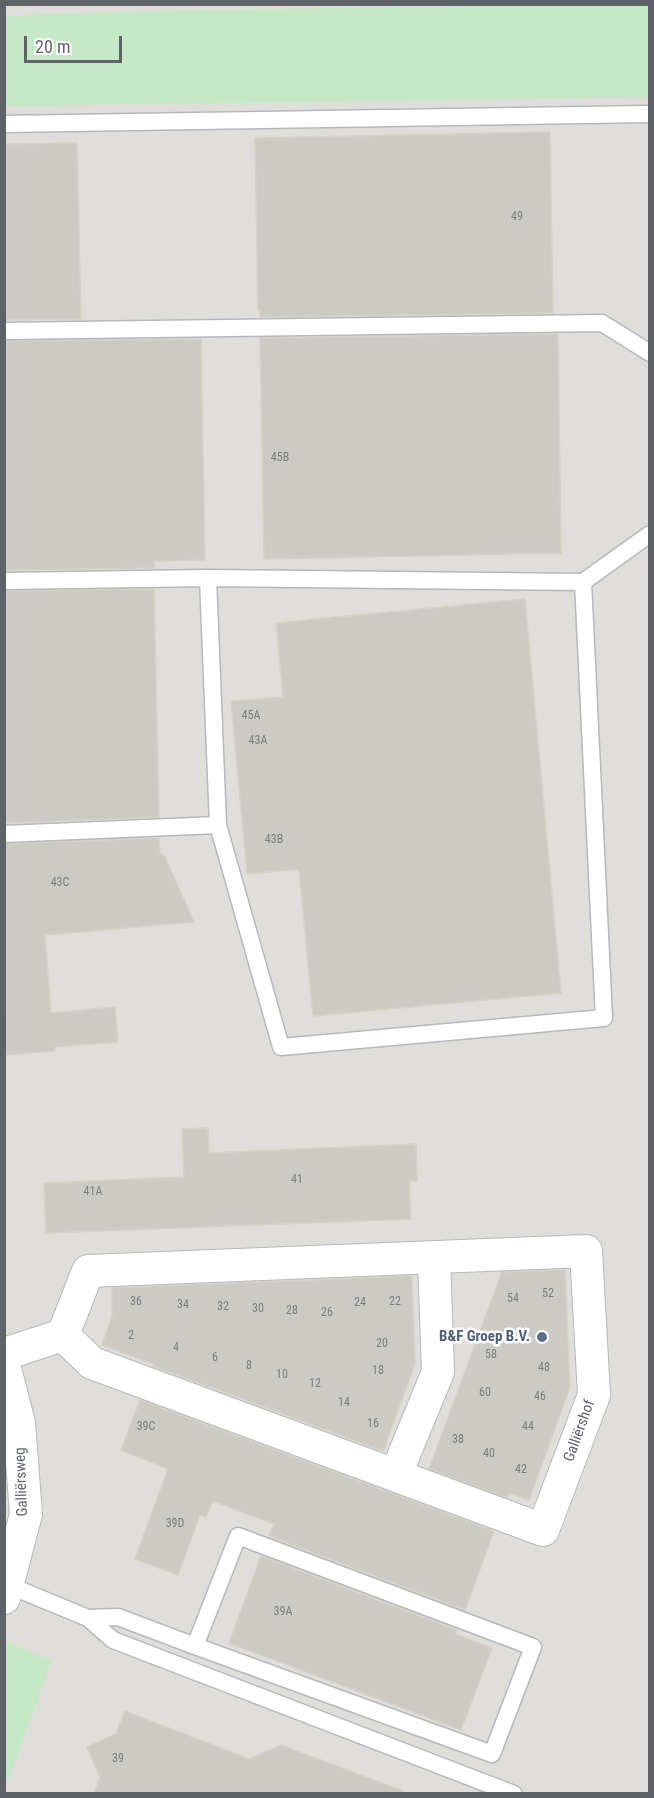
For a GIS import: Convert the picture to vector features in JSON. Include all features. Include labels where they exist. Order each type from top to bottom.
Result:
[{"type":"street","name":"Galliërshof","points":[[586,1251],[594,1395],[543,1530],[92,1363],[63,1335],[88,1271],[586,1251]]},
{"type":"street","points":[[396,1474],[438,1372],[434,1257]]},
{"type":"street","points":[[4,1354],[63,1335]]},
{"type":"street","name":"Galliërsweg","points":[[4,1365],[19,1423],[26,1514],[6,1592]]},
{"type":"lane","points":[[4,124],[647,114]]},
{"type":"lane","points":[[4,331],[602,323],[650,352]]},
{"type":"lane","points":[[4,581],[208,578],[583,582],[650,534]]},
{"type":"lane","points":[[208,578],[218,825],[281,1047],[604,1018],[583,582]]},
{"type":"lane","points":[[4,834],[218,825]]},
{"type":"lane","points":[[6,1592],[87,1618],[118,1617],[195,1646],[492,1754],[532,1647],[238,1536],[195,1646]]},
{"type":"lane","points":[[87,1618],[113,1640],[514,1794]]},
{"type":"shaded area","points":[[5,5],[649,5],[649,1793],[5,1793]]},
{"type":"green space","points":[[649,5],[649,97],[5,106],[5,16],[156,11]]},
{"type":"green space","points":[[8,1642],[51,1661],[9,1779],[4,1777],[4,1658]]},
{"type":"building","points":[[550,132],[553,313],[260,317],[260,310],[258,310],[255,138]]},
{"type":"building","points":[[77,143],[81,319],[4,320],[4,144]]},
{"type":"building","points":[[558,334],[561,553],[264,559],[260,338]]},
{"type":"building","points":[[201,339],[205,560],[154,561],[154,568],[4,570],[4,341]]},
{"type":"building","points":[[154,589],[159,817],[4,823],[4,591]]},
{"type":"building","points":[[525,599],[561,993],[313,1016],[299,869],[247,874],[231,701],[283,697],[276,623]]},
{"type":"building","points":[[159,838],[160,852],[165,857],[194,922],[45,935],[51,1013],[115,1007],[118,1042],[55,1047],[55,1051],[6,1055],[4,844]]},
{"type":"building","points":[[208,1128],[209,1153],[416,1144],[417,1181],[409,1181],[411,1219],[46,1233],[44,1183],[184,1177],[182,1129]]},
{"type":"building","points":[[565,1270],[570,1387],[529,1500],[509,1493],[507,1498],[429,1469],[502,1272]]},
{"type":"building","points":[[412,1276],[415,1364],[383,1451],[102,1345],[112,1316],[112,1288]]},
{"type":"building","points":[[140,1400],[494,1531],[465,1610],[269,1536],[274,1524],[213,1501],[206,1517],[200,1515],[178,1575],[135,1559],[168,1469],[121,1450]]},
{"type":"building","points":[[261,1556],[457,1630],[455,1634],[492,1648],[461,1730],[229,1643]]},
{"type":"building","points":[[125,1711],[249,1759],[281,1745],[403,1791],[403,1794],[94,1794],[100,1777],[87,1747],[116,1734]]},
{"type":"place","name":"B&F Groep B.V.","points":[[542,1337]]}]
